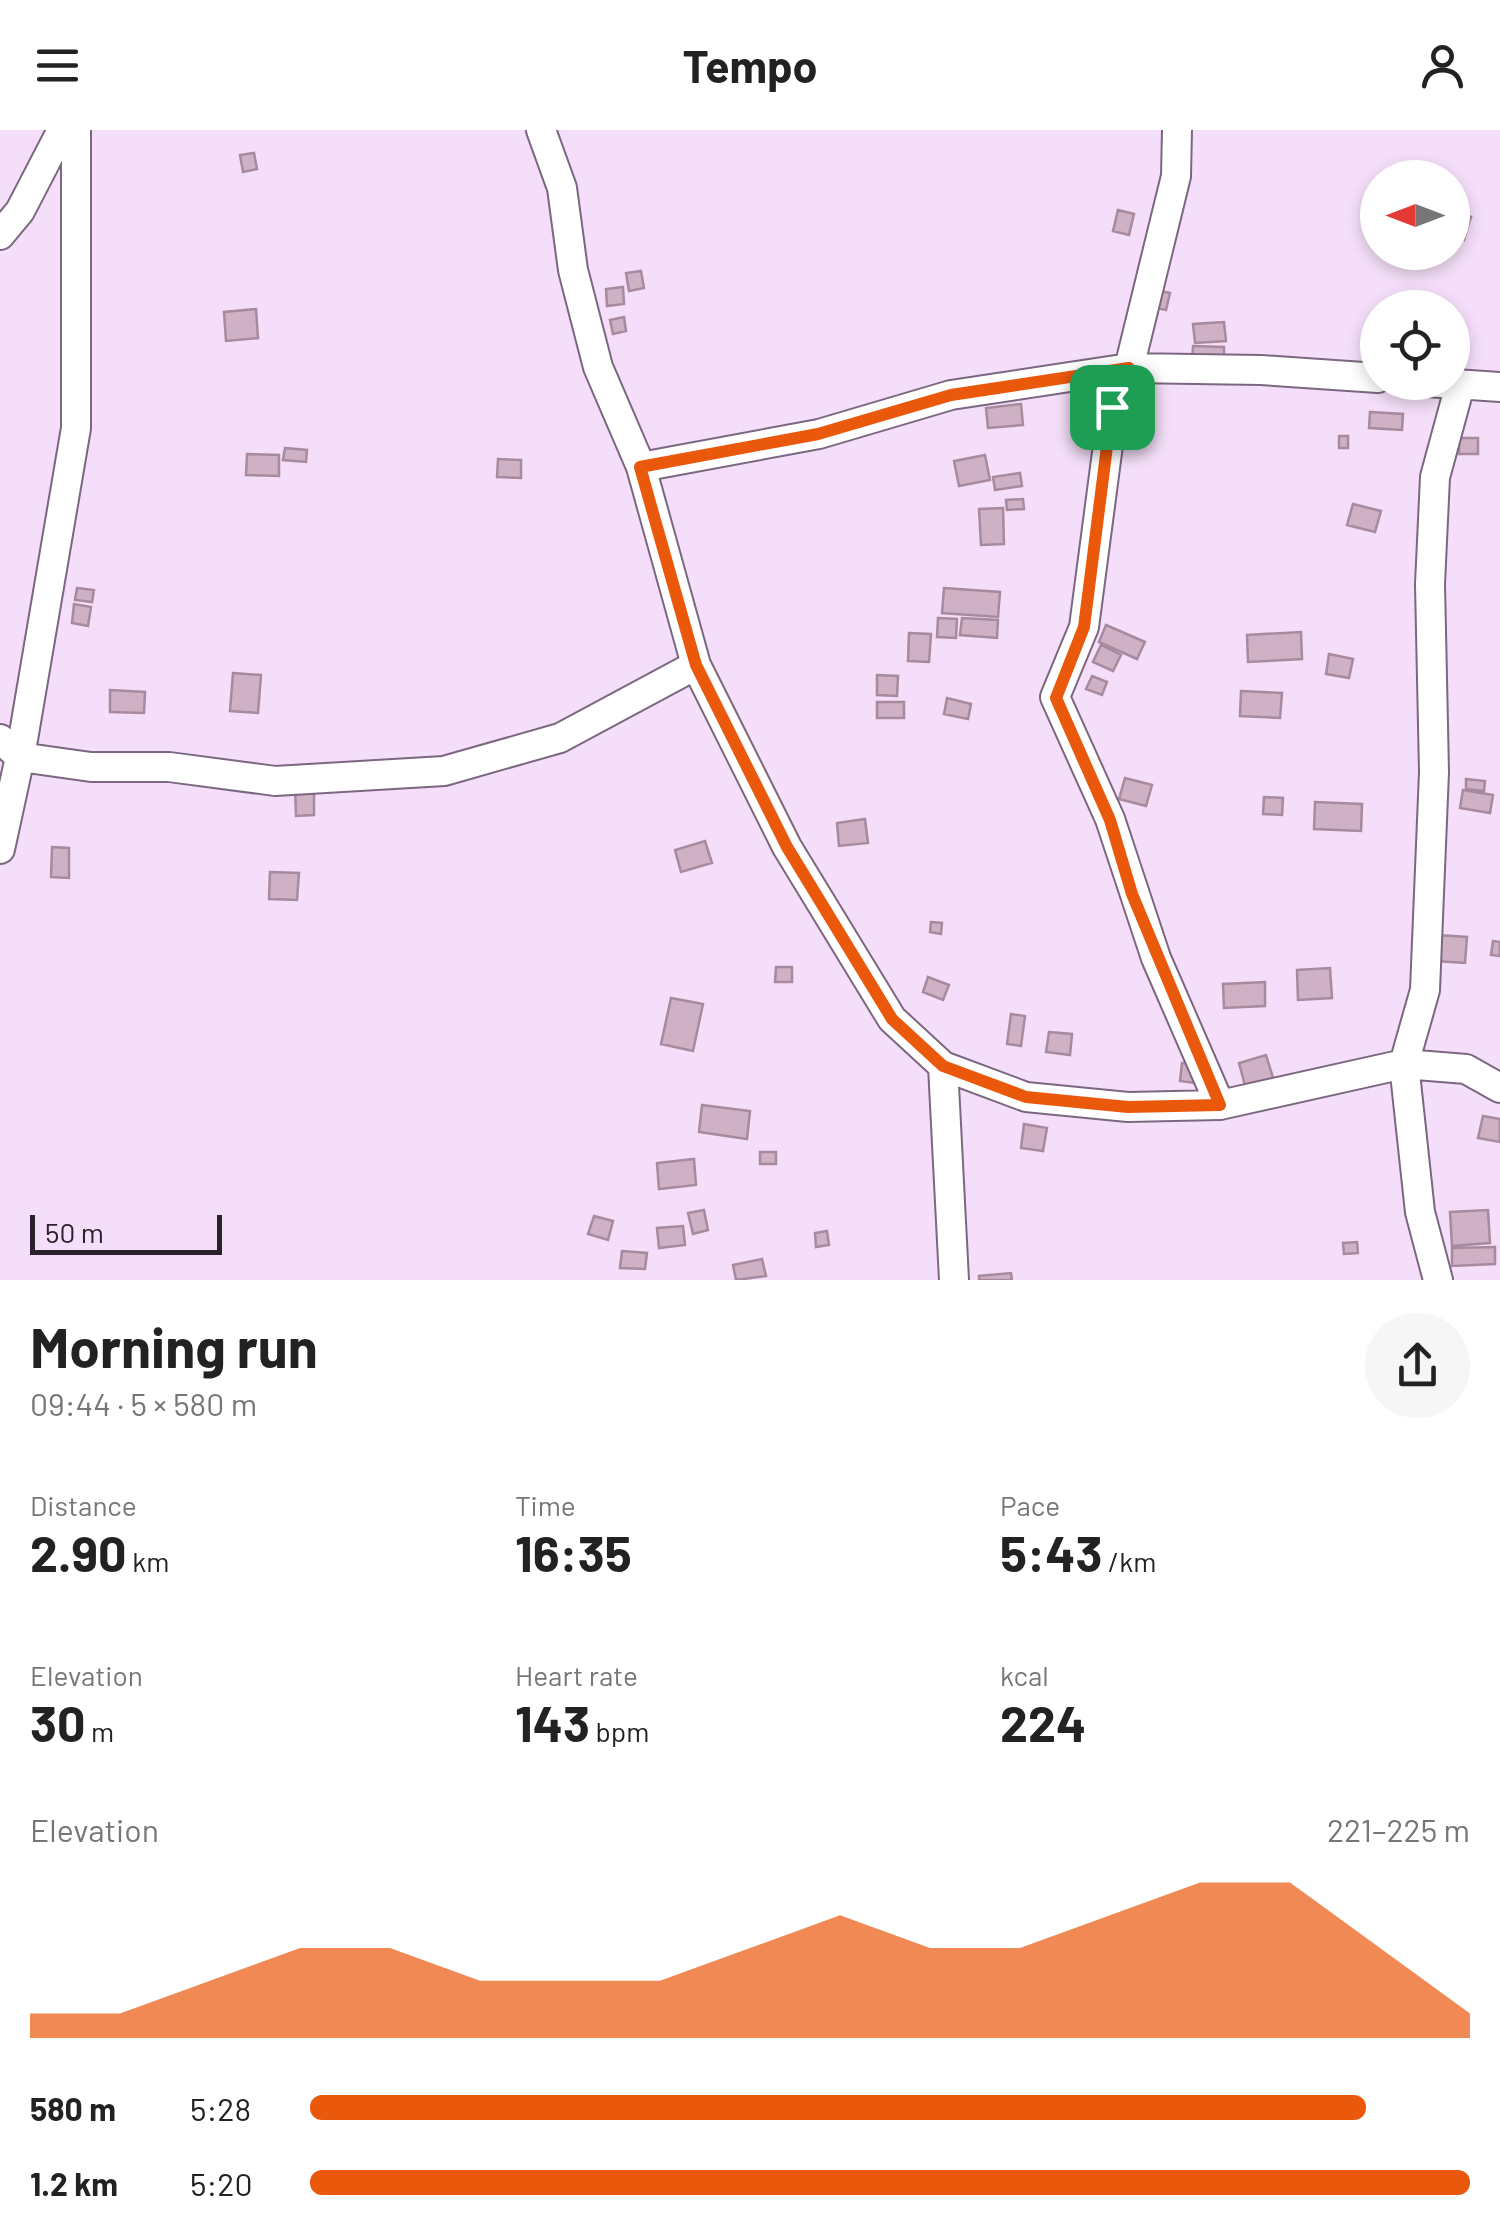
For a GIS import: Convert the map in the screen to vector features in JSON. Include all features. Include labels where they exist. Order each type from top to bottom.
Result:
[{"type":"street","points":[[0,235],[20,211],[62,130]]},
{"type":"street","points":[[0,848],[10,748],[76,428],[76,130]]},
{"type":"street","points":[[542,130],[562,188],[573,270],[598,367],[640,467],[696,665],[787,847],[892,1019],[943,1066],[1026,1097],[1128,1107],[1220,1105],[1404,1064],[1466,1069],[1500,1088]]},
{"type":"street","points":[[1177,130],[1176,176],[1129,368],[1112,407],[1084,627],[1056,698],[1110,820],[1150,942],[1220,1105]]},
{"type":"street","points":[[640,467],[818,434],[951,395],[1129,368],[1261,370],[1360,377]]},
{"type":"street","points":[[1470,386],[1500,387]]},
{"type":"street","points":[[1438,1280],[1420,1212],[1404,1064],[1425,990],[1434,772],[1430,584],[1435,477],[1456,400]]},
{"type":"street","points":[[10,748],[91,767],[169,767],[275,780],[444,771],[560,738],[696,665]]},
{"type":"street","points":[[943,1066],[954,1280]]},
{"type":"building","points":[[254,153],[257,169],[243,172],[240,155]]},
{"type":"building","points":[[1118,210],[1134,214],[1129,235],[1113,231]]},
{"type":"building","points":[[641,271],[644,288],[629,291],[626,273]]},
{"type":"building","points":[[623,287],[624,304],[607,306],[606,289]]},
{"type":"building","points":[[1161,291],[1170,293],[1166,310],[1157,308]]},
{"type":"building","points":[[256,309],[258,338],[226,341],[224,312]]},
{"type":"building","points":[[624,317],[626,331],[613,334],[610,320]]},
{"type":"building","points":[[1224,322],[1226,341],[1195,343],[1193,324]]},
{"type":"building","points":[[1193,346],[1224,347],[1224,365],[1192,365]]},
{"type":"building","points":[[1021,404],[1023,425],[988,428],[986,408]]},
{"type":"building","points":[[1370,412],[1403,414],[1402,430],[1369,428]]},
{"type":"building","points":[[1339,436],[1348,436],[1348,448],[1339,448]]},
{"type":"building","points":[[1459,438],[1478,438],[1478,454],[1459,454]]},
{"type":"building","points":[[285,448],[307,450],[306,462],[283,460]]},
{"type":"building","points":[[247,454],[279,455],[279,476],[246,475]]},
{"type":"building","points":[[985,455],[990,480],[959,486],[954,461]]},
{"type":"building","points":[[498,459],[521,460],[521,478],[497,477]]},
{"type":"building","points":[[1020,473],[1022,486],[995,490],[993,477]]},
{"type":"building","points":[[1023,499],[1024,509],[1007,510],[1006,500]]},
{"type":"building","points":[[1353,504],[1381,511],[1375,532],[1347,525]]},
{"type":"building","points":[[1003,508],[1004,544],[981,545],[979,509]]},
{"type":"building","points":[[77,588],[94,590],[92,602],[75,600]]},
{"type":"building","points":[[944,588],[1000,592],[998,617],[942,613]]},
{"type":"building","points":[[74,604],[91,607],[88,626],[72,623]]},
{"type":"building","points":[[938,618],[957,619],[956,638],[937,637]]},
{"type":"building","points":[[962,618],[998,620],[997,638],[960,635]]},
{"type":"building","points":[[1106,625],[1145,642],[1137,659],[1099,642]]},
{"type":"building","points":[[1301,632],[1302,659],[1248,662],[1247,635]]},
{"type":"building","points":[[909,633],[931,634],[929,662],[908,661]]},
{"type":"building","points":[[1101,645],[1121,655],[1113,671],[1093,662]]},
{"type":"building","points":[[1329,654],[1353,659],[1349,678],[1326,674]]},
{"type":"building","points":[[233,673],[261,675],[258,713],[230,711]]},
{"type":"building","points":[[877,675],[898,676],[897,696],[877,695]]},
{"type":"building","points":[[1092,676],[1107,682],[1102,695],[1086,689]]},
{"type":"building","points":[[110,690],[145,692],[144,713],[110,712]]},
{"type":"building","points":[[1241,691],[1282,693],[1280,718],[1240,716]]},
{"type":"building","points":[[947,698],[971,704],[968,719],[944,714]]},
{"type":"building","points":[[877,702],[904,702],[904,718],[877,718]]},
{"type":"building","points":[[1125,778],[1152,785],[1146,806],[1119,799]]},
{"type":"building","points":[[1466,779],[1485,781],[1484,791],[1466,789]]},
{"type":"building","points":[[295,787],[314,787],[314,815],[296,816]]},
{"type":"building","points":[[1463,790],[1493,795],[1490,813],[1460,808]]},
{"type":"building","points":[[1264,797],[1283,798],[1282,815],[1263,814]]},
{"type":"building","points":[[1315,802],[1362,804],[1361,831],[1314,829]]},
{"type":"building","points":[[865,819],[868,843],[839,846],[837,823]]},
{"type":"building","points":[[705,841],[712,863],[681,872],[675,850]]},
{"type":"building","points":[[52,847],[69,848],[69,878],[51,877]]},
{"type":"building","points":[[270,872],[299,873],[297,900],[269,899]]},
{"type":"building","points":[[931,922],[942,923],[941,934],[930,932]]},
{"type":"building","points":[[1438,935],[1467,937],[1465,963],[1436,961]]},
{"type":"building","points":[[1493,941],[1500,942],[1500,956],[1491,955]]},
{"type":"building","points":[[776,967],[792,967],[792,982],[775,982]]},
{"type":"building","points":[[1330,968],[1332,998],[1298,1000],[1297,970]]},
{"type":"building","points":[[928,977],[949,985],[943,1000],[923,992]]},
{"type":"building","points":[[1265,982],[1265,1006],[1224,1008],[1223,984]]},
{"type":"building","points":[[671,998],[703,1004],[693,1051],[661,1044]]},
{"type":"building","points":[[1011,1014],[1025,1016],[1021,1046],[1007,1044]]},
{"type":"building","points":[[1049,1032],[1072,1034],[1070,1055],[1046,1052]]},
{"type":"building","points":[[1266,1055],[1274,1081],[1246,1089],[1239,1063]]},
{"type":"building","points":[[1182,1063],[1198,1064],[1196,1083],[1180,1081]]},
{"type":"building","points":[[702,1105],[750,1111],[747,1139],[699,1132]]},
{"type":"building","points":[[1483,1116],[1500,1119],[1500,1142],[1478,1138]]},
{"type":"building","points":[[1024,1124],[1047,1128],[1043,1151],[1021,1148]]},
{"type":"building","points":[[760,1152],[776,1152],[776,1164],[760,1164]]},
{"type":"building","points":[[694,1159],[696,1185],[659,1189],[657,1163]]},
{"type":"building","points":[[704,1210],[708,1230],[693,1234],[688,1213]]},
{"type":"building","points":[[1488,1210],[1490,1243],[1452,1246],[1450,1212]]},
{"type":"building","points":[[594,1216],[613,1221],[608,1240],[588,1234]]},
{"type":"building","points":[[683,1226],[685,1245],[659,1248],[657,1228]]},
{"type":"building","points":[[827,1231],[829,1245],[816,1247],[815,1233]]},
{"type":"building","points":[[1357,1242],[1358,1253],[1344,1254],[1343,1243]]},
{"type":"building","points":[[1495,1247],[1495,1264],[1452,1266],[1452,1248]]},
{"type":"building","points":[[622,1251],[647,1253],[645,1269],[620,1268]]},
{"type":"building","points":[[762,1259],[766,1276],[736,1280],[733,1265]]},
{"type":"building","points":[[1011,1273],[1012,1280],[979,1280],[979,1276]]},
{"type":"route","points":[[1129,368],[1112,407],[1088,570],[1084,627],[1056,698],[1110,820],[1156,958],[1220,1105],[1128,1107],[1026,1097],[943,1066],[892,1019],[787,847],[696,665],[640,467],[818,434],[951,395],[1129,368]]}]
